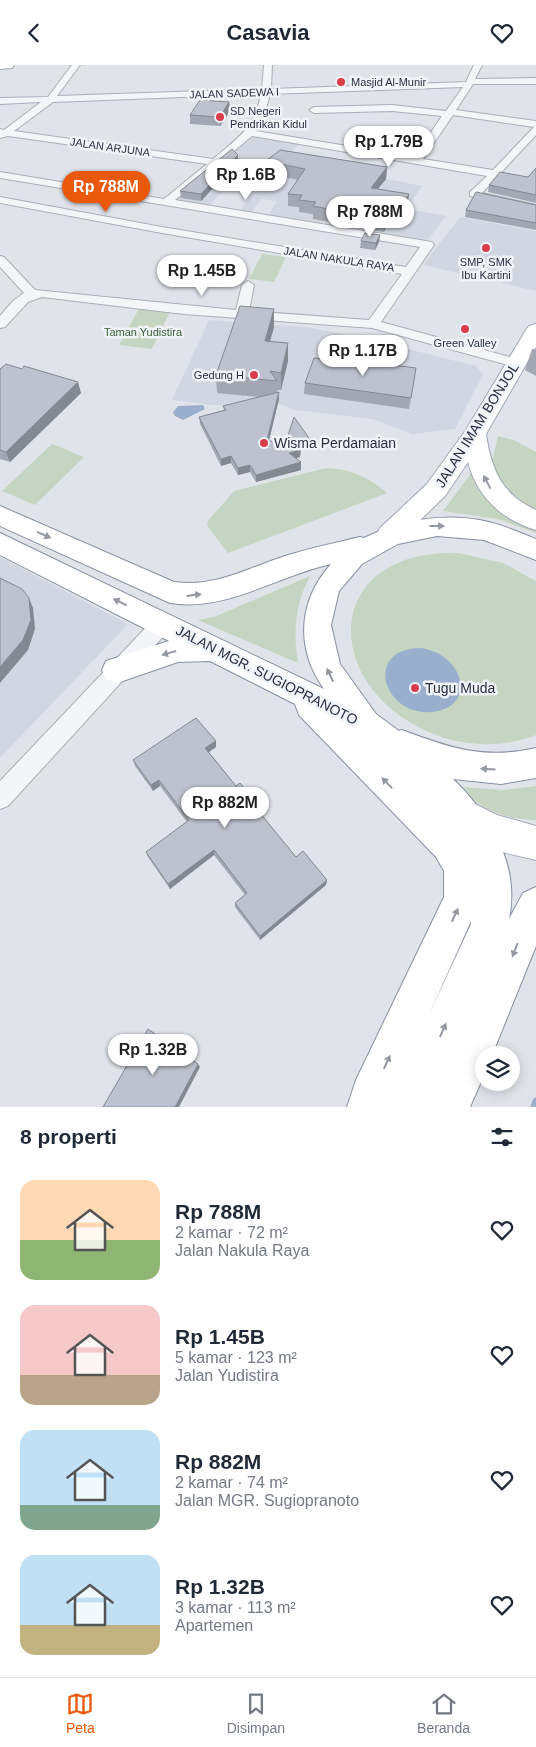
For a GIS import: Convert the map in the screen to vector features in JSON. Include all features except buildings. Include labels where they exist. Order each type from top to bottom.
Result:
[{"type":"main road","points":[[0,65],[8,65]]},
{"type":"main road","name":"JALAN IMAM BONJOL","points":[[371,727],[348,703],[334,684],[323,661],[318,637],[318,614],[324,593],[334,574],[349,558],[378,540],[436,490],[475,433],[536,330]]},
{"type":"main road","points":[[475,433],[480,466],[489,487],[508,506],[521,515],[536,521]]},
{"type":"main road","points":[[0,515],[170,592],[186,596],[234,586],[290,565],[425,526],[459,526],[493,532],[536,549]]},
{"type":"main road","name":"JALAN MGR. SUGIOPRANOTO","points":[[0,543],[255,667],[371,727]]},
{"type":"main road","points":[[117,670],[178,650],[217,649]]},
{"type":"main road","points":[[255,667],[318,711],[448,845],[461,864],[464,885],[462,900],[371,1095],[368,1107]]},
{"type":"main road","points":[[371,727],[426,757],[460,766],[493,770],[536,763]]},
{"type":"main road","points":[[371,727],[416,767],[465,816],[492,831],[536,843]]},
{"type":"main road","points":[[410,1107],[489,927],[494,904],[494,881],[488,858],[465,816]]},
{"type":"main road","points":[[448,1107],[496,1001],[519,940],[536,906]]},
{"type":"street","points":[[2,134],[50,100],[76,65]]},
{"type":"street","points":[[167,202],[250,133],[262,112],[267,91],[268,65]]},
{"type":"street","points":[[417,160],[450,113],[478,65]]},
{"type":"street","name":"JALAN SADEWA I","points":[[0,101],[536,81]]},
{"type":"street","points":[[314,110],[392,108],[536,124]]},
{"type":"street","points":[[536,129],[474,194],[536,208]]},
{"type":"street","points":[[250,133],[495,174]]},
{"type":"street","name":"JALAN ARJUNA","points":[[2,134],[215,162]]},
{"type":"street","points":[[0,175],[292,221],[428,245],[408,271]]},
{"type":"street","points":[[86,216],[109,192]]},
{"type":"street","name":"JALAN NAKULA RAYA","points":[[0,200],[408,271],[373,324]]},
{"type":"street","points":[[277,249],[292,221]]},
{"type":"street","points":[[0,260],[31,293],[242,314],[373,324],[516,363]]},
{"type":"street","points":[[242,314],[248,285]]},
{"type":"street","points":[[0,324],[20,301],[31,293]]},
{"type":"street","points":[[4,788],[163,623]]},
{"type":"shaded area","points":[[246,134],[299,144],[284,159],[422,186],[407,209],[446,216],[427,241],[353,228],[360,217],[345,214],[337,226],[268,216],[277,201],[261,199],[251,213],[240,211],[257,186],[230,182],[208,207],[164,200]]},
{"type":"shaded area","name":"SMP, SMK Ibu Kartini","points":[[460,217],[536,231],[536,291],[423,265]]},
{"type":"shaded area","points":[[209,320],[307,327],[368,339],[476,366],[483,374],[455,429],[412,434],[373,419],[295,410],[280,404],[211,405],[172,400]]},
{"type":"shaded area","points":[[0,557],[128,624],[0,758]]},
{"type":"green space","points":[[262,254],[286,257],[274,282],[249,279]]},
{"type":"green space","name":"Taman Yudistira","points":[[141,305],[172,308],[152,349],[119,345]]},
{"type":"green space","points":[[498,436],[514,440],[536,452],[536,516],[509,501],[492,462]]},
{"type":"green space","points":[[52,444],[84,457],[35,505],[2,491]]},
{"type":"green space","points":[[326,468],[343,470],[359,475],[373,482],[387,493],[228,553],[208,527],[207,522],[234,491]]},
{"type":"green space","points":[[472,472],[536,527],[536,533],[498,519],[443,511]]},
{"type":"green space","points":[[458,553],[503,563],[536,581],[536,735],[512,742],[488,744],[475,744],[439,736],[400,716],[372,689],[356,658],[351,627],[359,598],[379,574],[412,558]]},
{"type":"green space","points":[[310,576],[301,597],[296,618],[298,663],[198,620],[214,617]]},
{"type":"green space","points":[[536,786],[536,820],[514,818],[495,812],[477,802],[461,787],[503,790]]},
{"type":"water","points":[[203,405],[205,409],[183,420],[175,416],[173,412],[178,406]]},
{"type":"water","points":[[420,648],[435,652],[447,660],[455,669],[460,680],[460,691],[456,701],[446,708],[431,712],[414,710],[401,704],[391,694],[386,682],[386,670],[391,659],[402,651]]},
{"type":"waterway","points":[[534,1107],[536,1101]]},
{"type":"place","name":"Masjid Al-Munir","points":[[341,82]]},
{"type":"place","name":"SD Negeri Pendrikan Kidul","points":[[220,117]]},
{"type":"place","name":"SMP, SMK Ibu Kartini","points":[[486,248]]},
{"type":"place","name":"Green Valley","points":[[465,329]]},
{"type":"place","name":"Gedung H","points":[[254,375]]},
{"type":"place","name":"Wisma Perdamaian","points":[[264,443]]},
{"type":"place","name":"Tugu Muda","points":[[415,688]]}]
